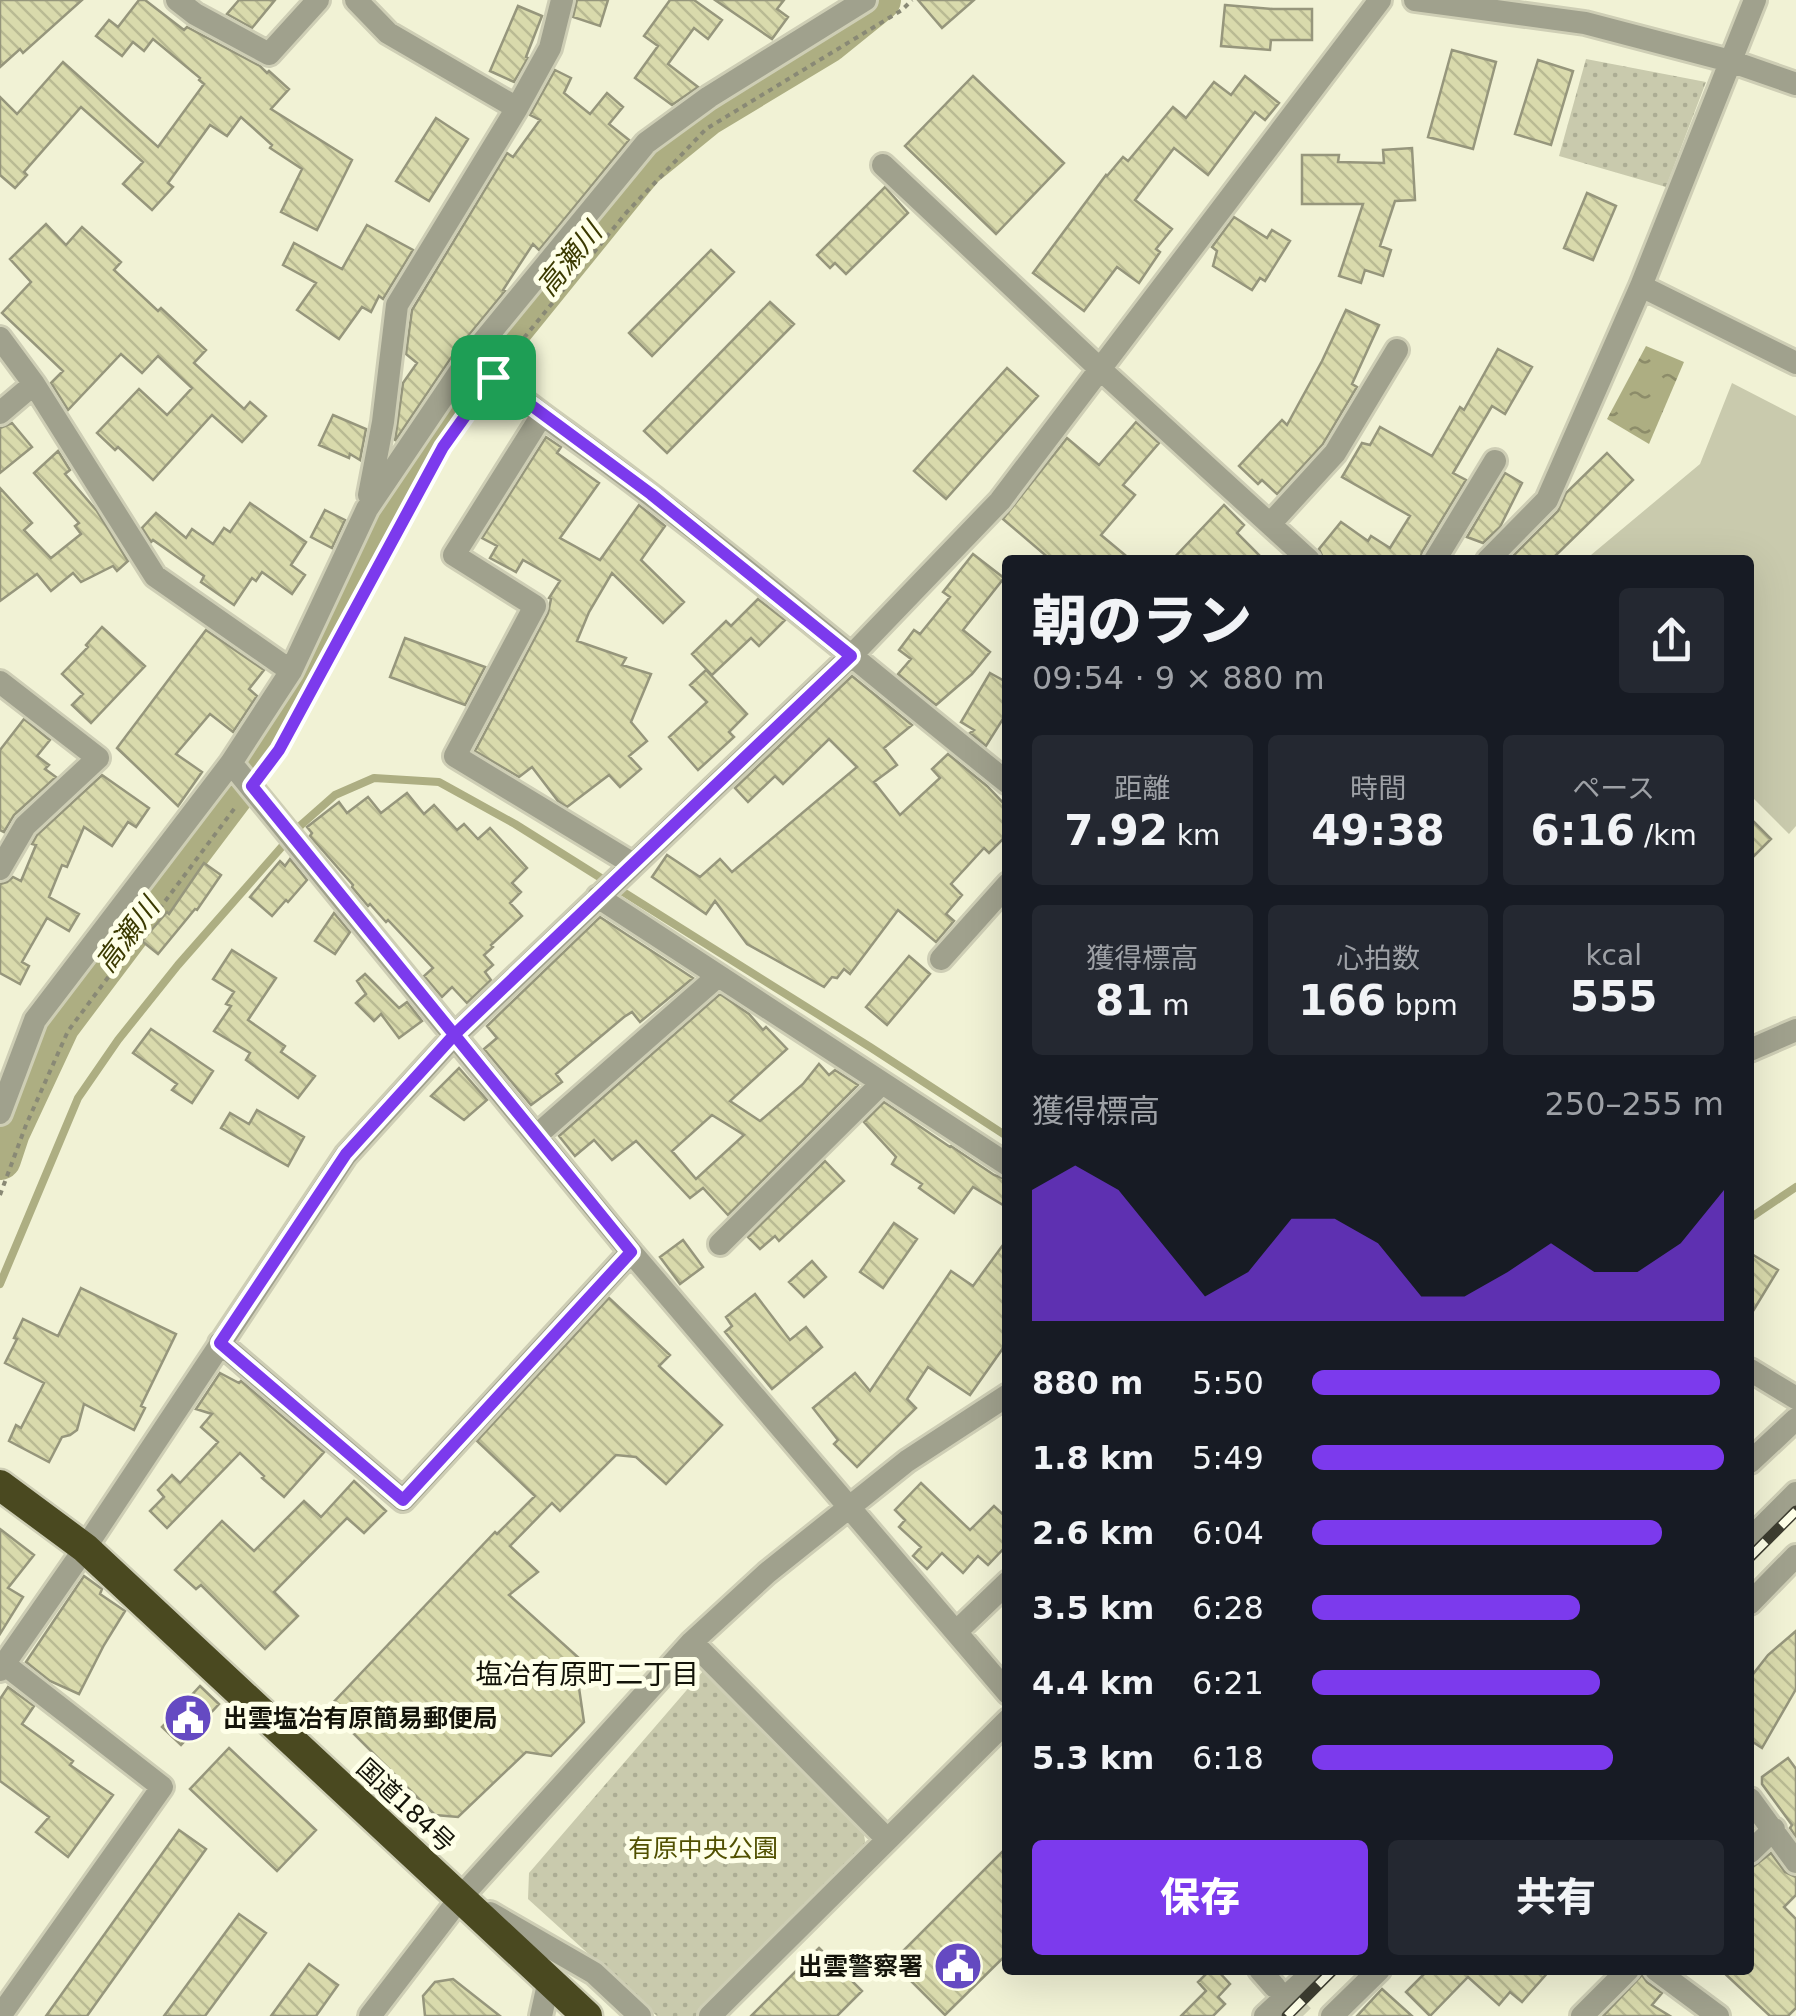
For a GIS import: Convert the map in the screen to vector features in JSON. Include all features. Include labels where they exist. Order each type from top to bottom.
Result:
[{"type":"highway","name":"国道184号","points":[[0,1485],[85,1548],[587,2016]]},
{"type":"street","points":[[177,0],[269,54],[318,0]]},
{"type":"street","points":[[356,0],[388,33],[517,108]]},
{"type":"street","points":[[367,508],[383,422],[397,305],[550,48],[562,0]]},
{"type":"street","points":[[0,1113],[36,1020],[231,762],[290,671],[367,508],[467,360],[646,143],[709,97],[865,0]]},
{"type":"street","points":[[0,2016],[162,1787],[2,1667],[346,1154],[455,1034],[851,656],[1000,501],[1380,0]]},
{"type":"street","points":[[1415,0],[1585,23],[1730,61],[1796,84]]},
{"type":"street","points":[[1493,555],[1547,500],[1641,286],[1755,0]]},
{"type":"street","points":[[882,165],[1304,555]]},
{"type":"street","points":[[1641,286],[1796,363]]},
{"type":"street","points":[[0,338],[34,384],[155,576],[290,671]]},
{"type":"street","points":[[1270,524],[1335,453],[1397,350]]},
{"type":"street","points":[[467,360],[651,494],[1002,778]]},
{"type":"street","points":[[0,413],[34,384]]},
{"type":"street","points":[[542,415],[454,554],[535,606],[455,756],[633,864]]},
{"type":"street","points":[[1438,555],[1495,461]]},
{"type":"street","points":[[0,682],[98,758],[25,826],[0,869]]},
{"type":"street","points":[[231,762],[631,1252],[1002,1686]]},
{"type":"street","points":[[941,959],[1002,891]]},
{"type":"street","points":[[598,897],[1002,1160]]},
{"type":"street","points":[[536,1135],[718,976]]},
{"type":"street","points":[[1754,1048],[1796,1030]]},
{"type":"street","points":[[720,1244],[882,1084]]},
{"type":"street","points":[[220,1343],[403,1500],[631,1252]]},
{"type":"street","points":[[1754,1372],[1796,1398]]},
{"type":"street","points":[[370,2016],[461,1897],[692,1642],[766,1573],[848,1506],[907,1461],[1002,1399]]},
{"type":"street","points":[[1754,1458],[1796,1418]]},
{"type":"street","points":[[1754,1535],[1796,1493]]},
{"type":"street","points":[[1754,1599],[1796,1556]]},
{"type":"street","points":[[956,1632],[1002,1588]]},
{"type":"street","points":[[692,1642],[887,1840]]},
{"type":"street","points":[[710,2016],[1002,1726]]},
{"type":"street","points":[[1754,1804],[1796,1862]]},
{"type":"street","points":[[1754,1848],[1774,1829]]},
{"type":"street","points":[[461,1897],[594,1973],[640,2016]]},
{"type":"street","points":[[1332,2016],[1374,1975]]},
{"type":"street","points":[[1582,2016],[1623,1975]]},
{"type":"street","points":[[1663,1975],[1718,2016]]},
{"type":"street","points":[[1265,2016],[1288,1976]]},
{"type":"street","points":[[541,2016],[549,1980]]},
{"type":"path","points":[[0,1194],[68,1031],[279,750],[443,447],[493,377],[626,213],[706,129],[902,10],[912,0]]},
{"type":"green space","points":[[1586,59],[1706,82],[1666,187],[1559,156]]},
{"type":"green space","points":[[1732,383],[1796,416],[1796,826],[1789,834],[1754,799],[1754,555],[1591,555],[1700,464]]},
{"type":"green space","name":"有原中央公園","points":[[704,1670],[864,1835],[866,1847],[698,2016],[657,2016],[528,1899],[529,1873]]},
{"type":"water","points":[[1646,346],[1684,362],[1649,444],[1607,419]]},
{"type":"building","points":[[0,0],[82,0],[23,53],[20,49],[0,67]]},
{"type":"building","points":[[139,0],[145,0],[184,30],[187,27],[269,71],[289,89],[271,109],[352,160],[317,230],[281,212],[302,169],[270,148],[272,145],[241,117],[227,136],[210,125],[168,183],[173,187],[152,210],[123,184],[143,162],[81,107],[24,172],[27,175],[15,188],[0,175],[0,97],[17,114],[63,62],[158,147],[204,84],[153,39],[144,51],[133,42],[122,56],[96,36],[109,20],[118,27]]},
{"type":"building","points":[[239,0],[275,0],[252,28],[227,14]]},
{"type":"building","points":[[577,0],[608,0],[600,26],[573,17]]},
{"type":"building","points":[[670,0],[694,0],[722,20],[708,39],[694,28],[668,64],[698,87],[672,105],[635,78],[658,46],[644,36]]},
{"type":"building","points":[[715,0],[784,0],[777,9],[788,17],[772,39]]},
{"type":"building","points":[[918,0],[974,0],[942,28]]},
{"type":"building","points":[[1225,5],[1312,9],[1312,40],[1271,40],[1270,50],[1221,46]]},
{"type":"building","points":[[518,6],[542,16],[528,58],[514,82],[490,71]]},
{"type":"building","points":[[1452,50],[1496,62],[1473,149],[1428,137]]},
{"type":"building","points":[[1538,60],[1573,71],[1551,145],[1515,134]]},
{"type":"building","points":[[555,70],[571,78],[564,93],[590,114],[607,93],[623,107],[609,124],[629,140],[539,250],[533,244],[505,291],[455,352],[395,441],[403,383],[417,363],[406,354],[412,310],[507,153],[513,157],[540,120],[530,115]]},
{"type":"building","points":[[973,76],[1064,163],[996,234],[905,146]]},
{"type":"building","points":[[1245,76],[1279,103],[1265,120],[1255,112],[1208,175],[1174,148],[1135,200],[1172,229],[1156,249],[1160,252],[1139,283],[1117,267],[1084,311],[1033,273],[1106,175],[1123,157],[1128,161],[1173,107],[1186,118],[1214,82],[1231,95]]},
{"type":"building","points":[[436,118],[468,139],[429,201],[396,181]]},
{"type":"building","points":[[1412,148],[1415,200],[1395,201],[1380,246],[1391,250],[1383,276],[1365,270],[1361,283],[1339,276],[1363,204],[1302,204],[1302,155],[1339,155],[1338,162],[1384,163],[1383,150]]},
{"type":"building","points":[[885,187],[908,213],[846,274],[835,263],[830,268],[817,255]]},
{"type":"building","points":[[1587,193],[1616,206],[1593,260],[1564,248]]},
{"type":"building","points":[[1234,217],[1267,238],[1272,230],[1290,241],[1265,281],[1260,278],[1252,290],[1213,266],[1217,251],[1212,247]]},
{"type":"building","points":[[46,224],[66,245],[82,227],[121,262],[114,270],[206,350],[194,363],[244,409],[250,402],[266,416],[242,442],[212,415],[153,480],[97,433],[139,389],[167,415],[192,388],[158,356],[142,373],[121,354],[68,410],[51,383],[63,371],[2,313],[31,282],[10,259]]},
{"type":"building","points":[[367,225],[413,250],[383,299],[379,296],[371,312],[362,307],[339,339],[297,310],[316,283],[283,265],[294,243],[342,269]]},
{"type":"building","points":[[711,250],[734,272],[652,356],[629,333]]},
{"type":"building","points":[[770,302],[794,324],[667,453],[644,431]]},
{"type":"building","points":[[1346,310],[1379,325],[1352,384],[1357,387],[1323,444],[1277,494],[1262,480],[1258,484],[1239,466],[1282,420],[1287,425]]},
{"type":"building","points":[[1498,349],[1532,367],[1505,414],[1492,406],[1453,473],[1466,480],[1421,555],[1322,555],[1319,549],[1341,522],[1368,541],[1371,536],[1390,548],[1410,516],[1342,477],[1362,443],[1370,445],[1380,427],[1432,456],[1460,407],[1464,410]]},
{"type":"building","points":[[1007,368],[1038,396],[946,499],[914,471]]},
{"type":"building","points":[[333,415],[366,429],[360,460],[319,445]]},
{"type":"building","points":[[1136,422],[1159,443],[1123,485],[1135,495],[1101,535],[1125,555],[1045,555],[1003,519],[1067,438],[1099,465]]},
{"type":"building","points":[[12,423],[32,447],[0,473],[0,428]]},
{"type":"building","points":[[546,437],[561,447],[557,453],[599,483],[560,538],[600,560],[639,505],[665,526],[641,560],[684,602],[663,623],[612,573],[589,612],[577,641],[626,658],[622,665],[651,674],[631,722],[647,741],[629,756],[641,769],[620,787],[609,775],[567,807],[532,767],[519,777],[475,751],[548,613],[549,598],[560,581],[523,560],[516,572],[490,558],[497,546],[482,538]]},
{"type":"building","points":[[58,451],[70,470],[65,474],[97,511],[128,561],[117,571],[113,566],[81,582],[73,573],[51,591],[37,574],[0,601],[0,488],[32,523],[24,530],[51,558],[81,534],[75,526],[79,523],[34,473]]},
{"type":"building","points":[[1607,453],[1633,480],[1556,555],[1514,555],[1558,511],[1566,493]]},
{"type":"building","points":[[1505,473],[1522,483],[1500,527],[1483,543],[1467,537]]},
{"type":"building","points":[[250,503],[306,542],[291,565],[305,575],[292,594],[262,572],[256,581],[252,578],[234,605],[201,582],[204,576],[151,542],[142,528],[156,513],[186,538],[192,529],[213,544],[224,528],[230,532]]},
{"type":"building","points":[[1224,505],[1244,525],[1237,533],[1259,555],[1177,555]]},
{"type":"building","points":[[325,510],[345,520],[332,548],[311,537]]},
{"type":"building","points":[[973,554],[1002,576],[963,630],[990,652],[972,674],[936,705],[898,674],[911,659],[899,650],[914,630],[920,634],[950,597],[943,592]]},
{"type":"building","points":[[758,599],[785,620],[759,646],[751,638],[712,675],[692,654],[726,621],[731,626]]},
{"type":"building","points":[[102,627],[145,666],[91,723],[72,705],[83,694],[62,674]]},
{"type":"building","points":[[206,630],[264,670],[249,689],[257,696],[233,732],[210,714],[176,754],[202,772],[178,806],[117,748]]},
{"type":"building","points":[[405,638],[485,667],[465,705],[390,677]]},
{"type":"building","points":[[706,670],[747,714],[729,732],[734,737],[698,770],[669,737],[707,702],[690,685]]},
{"type":"building","points":[[990,673],[1002,680],[1002,721],[986,746],[970,733],[974,730],[961,722]]},
{"type":"building","points":[[852,676],[912,725],[884,748],[897,765],[874,782],[900,815],[940,778],[932,769],[948,754],[1002,802],[1002,840],[989,853],[984,848],[951,884],[962,895],[946,914],[954,921],[936,942],[898,910],[850,974],[844,969],[824,987],[747,944],[715,901],[706,914],[652,877],[667,855],[700,877],[720,859],[732,872],[857,767],[829,739],[783,784],[775,776],[748,802],[735,788]]},
{"type":"building","points":[[24,719],[50,740],[37,756],[56,777],[14,815],[4,832],[0,830],[0,750]]},
{"type":"building","points":[[102,775],[149,808],[136,827],[128,822],[112,846],[84,827],[49,897],[79,914],[69,931],[47,918],[22,962],[29,966],[20,984],[0,973],[0,884],[13,877],[21,881],[37,835]]},
{"type":"building","points":[[407,793],[424,814],[434,805],[457,830],[464,824],[478,839],[490,828],[527,868],[512,883],[521,892],[510,903],[522,916],[484,955],[493,965],[485,972],[491,980],[467,1003],[452,987],[442,997],[424,976],[433,968],[388,920],[368,906],[310,836],[307,827],[339,802],[347,813],[368,797],[381,813]]},
{"type":"building","points":[[1754,822],[1771,839],[1754,856]]},
{"type":"building","points":[[290,859],[307,880],[272,916],[250,897],[280,861],[285,866]]},
{"type":"building","points":[[204,863],[221,875],[197,910],[158,954],[142,941],[169,914]]},
{"type":"building","points":[[334,913],[350,932],[335,954],[315,941]]},
{"type":"building","points":[[600,917],[693,978],[640,1022],[632,1012],[624,1017],[556,1074],[562,1082],[531,1105],[484,1049],[497,1038],[487,1026]]},
{"type":"building","points":[[232,950],[276,978],[248,1020],[285,1046],[281,1052],[315,1076],[298,1098],[246,1060],[250,1053],[214,1031],[231,1006],[226,1004],[234,992],[213,979]]},
{"type":"building","points":[[909,956],[930,974],[887,1025],[866,1007]]},
{"type":"building","points":[[365,974],[399,1008],[407,1002],[422,1021],[399,1038],[381,1014],[374,1021],[356,1003],[366,994],[357,981]]},
{"type":"building","points":[[720,994],[749,1014],[763,1030],[766,1027],[787,1049],[730,1101],[760,1121],[803,1084],[819,1064],[829,1075],[835,1070],[858,1085],[728,1215],[703,1188],[690,1198],[636,1141],[612,1160],[594,1140],[575,1156],[559,1136]],"holes":[[[712,1115],[744,1135],[696,1179],[672,1151]]]},
{"type":"building","points":[[151,1029],[213,1071],[192,1103],[172,1090],[177,1084],[133,1053]]},
{"type":"building","points":[[459,1068],[487,1100],[464,1120],[431,1096]]},
{"type":"building","points":[[884,1102],[1002,1178],[1002,1204],[973,1187],[954,1213],[892,1164],[896,1157],[864,1122]]},
{"type":"building","points":[[257,1110],[304,1137],[288,1166],[221,1128],[230,1113],[249,1124]]},
{"type":"building","points":[[825,1161],[844,1181],[779,1241],[775,1236],[760,1249],[748,1237]]},
{"type":"building","points":[[894,1223],[917,1239],[883,1288],[860,1272]]},
{"type":"building","points":[[683,1240],[703,1267],[680,1284],[660,1257]]},
{"type":"building","points":[[1002,1246],[1002,1350],[970,1395],[928,1367],[907,1399],[916,1408],[857,1467],[834,1444],[838,1440],[813,1408],[855,1373],[870,1391],[951,1271],[973,1286]]},
{"type":"building","points":[[1754,1255],[1778,1270],[1754,1309]]},
{"type":"building","points":[[812,1261],[826,1277],[804,1297],[789,1282]]},
{"type":"building","points":[[81,1288],[176,1334],[141,1406],[145,1408],[134,1430],[84,1404],[77,1430],[62,1437],[49,1462],[9,1441],[16,1425],[21,1428],[44,1383],[5,1363],[23,1319],[58,1336]]},
{"type":"building","points":[[755,1294],[790,1340],[806,1327],[822,1347],[772,1389],[725,1332],[732,1326],[726,1317]]},
{"type":"building","points":[[609,1298],[670,1355],[659,1366],[722,1425],[666,1484],[636,1457],[616,1455],[560,1511],[552,1503],[510,1546],[538,1572],[509,1595],[591,1669],[578,1681],[584,1722],[551,1756],[526,1752],[458,1817],[435,1815],[328,1708],[495,1532],[535,1496],[477,1441]]},
{"type":"building","points":[[220,1373],[241,1381],[324,1452],[284,1497],[240,1453],[167,1528],[150,1511],[164,1497],[158,1490],[172,1475],[180,1483],[218,1442],[201,1427],[212,1414],[196,1409]]},
{"type":"building","points":[[354,1481],[386,1511],[364,1533],[347,1518],[274,1592],[298,1616],[265,1649],[201,1585],[196,1589],[175,1570],[222,1521],[254,1551],[304,1501],[321,1517]]},
{"type":"building","points":[[921,1483],[970,1530],[994,1506],[1002,1513],[1002,1550],[988,1565],[978,1556],[963,1573],[942,1553],[927,1569],[913,1556],[921,1547],[899,1527],[905,1520],[895,1510]]},
{"type":"building","points":[[0,1529],[34,1555],[8,1588],[23,1597],[0,1634]]},
{"type":"building","points":[[84,1576],[102,1589],[100,1594],[125,1611],[79,1694],[50,1681],[26,1662]]},
{"type":"building","points":[[1796,1631],[1796,1689],[1762,1748],[1754,1743],[1754,1673]]},
{"type":"building","points":[[200,1686],[219,1704],[181,1745],[162,1727]]},
{"type":"building","points":[[8,1687],[34,1706],[22,1724],[113,1795],[68,1857],[36,1832],[49,1817],[0,1781],[0,1699]]},
{"type":"building","points":[[229,1748],[316,1830],[277,1871],[190,1789]]},
{"type":"building","points":[[1788,1758],[1796,1769],[1796,1837],[1792,1825],[1762,1784],[1762,1777]]},
{"type":"building","points":[[179,1830],[206,1849],[87,2016],[46,2016]]},
{"type":"building","points":[[1002,1852],[1002,1959],[945,2015],[892,1962]]},
{"type":"building","points":[[1771,1853],[1785,1872],[1796,1877],[1796,1895],[1784,1907],[1796,1919],[1796,2008],[1788,2016],[1770,2016],[1726,1975],[1754,1975],[1754,1866]]},
{"type":"building","points":[[239,1914],[266,1933],[205,2016],[164,2016]]},
{"type":"building","points":[[819,1948],[862,1991],[837,2016],[751,2016]]},
{"type":"building","points":[[309,1964],[338,1985],[316,2016],[271,2016]]},
{"type":"building","points":[[1205,1975],[1222,1975],[1230,1984],[1218,1997],[1225,2004],[1213,2016],[1181,2016],[1206,1991],[1198,1982]]},
{"type":"building","points":[[1423,1975],[1546,1975],[1522,2002],[1510,1992],[1499,2005],[1468,1977],[1430,2016],[1406,1992]]},
{"type":"building","points":[[1642,1975],[1662,1993],[1652,2005],[1670,2016],[1603,2016]]},
{"type":"building","points":[[453,1979],[500,2016],[425,2016],[423,1996],[435,1982]]},
{"type":"building","points":[[1382,1989],[1412,2016],[1357,2016]]},
{"type":"waterway","name":"高瀬川","points":[[0,1159],[59,1025],[234,793],[280,721],[426,448],[498,346],[643,167],[707,115],[828,42],[880,0]]},
{"type":"waterway","points":[[0,1284],[78,1098],[118,1040],[301,825],[335,795],[374,778],[439,782],[515,824],[1002,1133]]},
{"type":"waterway","points":[[1754,1215],[1796,1187]]},
{"type":"tunnel","points":[[1275,1987],[1303,2016]]},
{"type":"railway","points":[[1754,1553],[1796,1511]]},
{"type":"railway","points":[[1287,2016],[1328,1975]]},
{"type":"place","name":"出雲塩冶有原簡易郵便局","points":[[188,1718]]},
{"type":"place","name":"出雲警察署","points":[[958,1966]]},
{"type":"district","name":"塩冶有原町二丁目","points":[[587,1674]]},
{"type":"route","points":[[493,377],[443,447],[279,750],[252,786],[455,1034],[631,1252],[403,1500],[220,1343],[346,1154],[455,1034],[851,656],[651,494],[493,377]]}]
